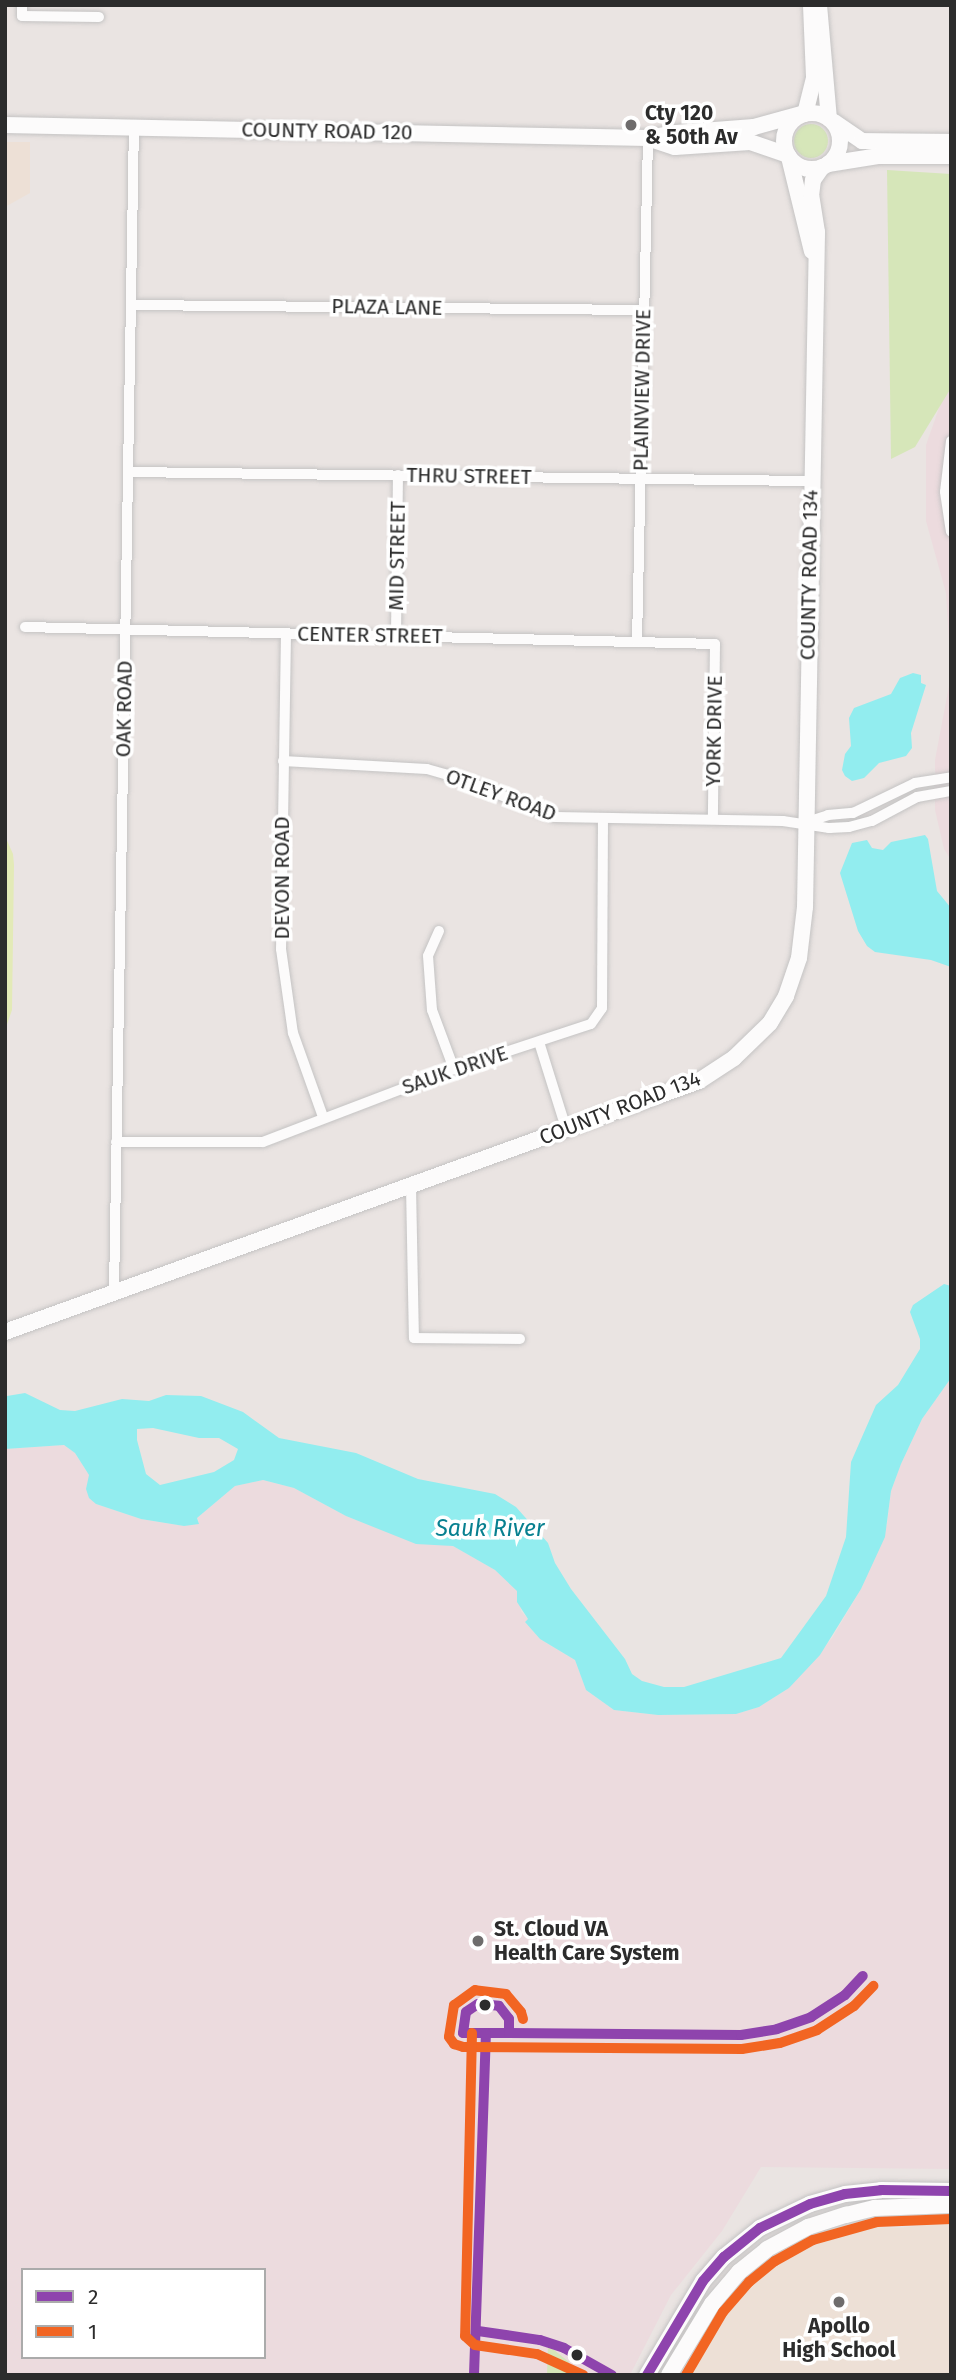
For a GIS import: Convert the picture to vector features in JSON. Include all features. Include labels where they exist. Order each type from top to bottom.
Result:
[{"type":"street","points":[[22,5],[22,16],[99,17]]},
{"type":"street","points":[[811,5],[814,77],[803,114],[785,132],[788,156],[804,168],[879,156],[951,156]]},
{"type":"street","points":[[818,5],[830,120],[840,143],[825,165]]},
{"type":"street","points":[[803,114],[817,113],[862,141],[951,142]]},
{"type":"street","name":"COUNTY ROAD 120","points":[[5,125],[648,138],[754,127],[803,114]]},
{"type":"street","name":"OAK ROAD","points":[[114,1292],[134,126]]},
{"type":"street","name":"COUNTY ROAD 120","points":[[648,138],[675,147],[750,142],[788,156]]},
{"type":"street","name":"PLAINVIEW DRIVE","points":[[637,642],[648,138]]},
{"type":"street","name":"COUNTY ROAD 134","points":[[788,156],[814,256]]},
{"type":"street","name":"COUNTY ROAD 134","points":[[5,1332],[699,1081],[734,1058],[769,1023],[786,996],[799,958],[805,907],[814,256],[817,232],[811,186],[825,165]]},
{"type":"street","name":"PLAZA LANE","points":[[131,305],[643,310]]},
{"type":"street","points":[[951,441],[945,492],[951,532]]},
{"type":"street","name":"THRU STREET","points":[[128,472],[810,481]]},
{"type":"street","name":"MID STREET","points":[[396,636],[398,475]]},
{"type":"street","name":"CENTER STREET","points":[[25,627],[715,644]]},
{"type":"street","name":"DEVON ROAD","points":[[286,633],[281,949],[293,1032],[323,1117]]},
{"type":"street","name":"YORK DRIVE","points":[[713,819],[715,644]]},
{"type":"street","name":"OTLEY ROAD","points":[[282,761],[427,769],[461,779],[555,817],[805,823]]},
{"type":"street","points":[[805,823],[828,815],[853,813],[915,783],[951,777]]},
{"type":"street","points":[[805,823],[829,828],[849,827],[872,821],[917,797],[951,791]]},
{"type":"street","name":"SAUK DRIVE","points":[[116,1142],[262,1142],[454,1069],[592,1024],[602,1008],[603,819]]},
{"type":"street","points":[[439,930],[428,956],[432,1010],[454,1069]]},
{"type":"street","points":[[539,1042],[566,1128]]},
{"type":"street","points":[[411,1186],[414,1338],[520,1339]]},
{"type":"street","points":[[647,2375],[702,2281],[724,2257],[760,2228],[810,2204],[845,2194],[881,2190],[951,2191]]},
{"type":"street","points":[[669,2375],[702,2318],[727,2285],[756,2256],[776,2243],[825,2221],[875,2208],[951,2205]]},
{"type":"shaded area","points":[[5,142],[30,142],[30,193],[5,207]]},
{"type":"shaded area","points":[[951,374],[951,674],[946,593],[926,521],[926,445]]},
{"type":"shaded area","points":[[951,675],[951,860],[944,849],[935,810],[935,760]]},
{"type":"shaded area","name":"St. Cloud VA Health Care System","points":[[951,1378],[951,2169],[761,2167],[722,2231],[671,2295],[630,2375],[5,2375],[5,1449],[64,1445],[75,1453],[89,1475],[96,1504],[141,1519],[184,1526],[199,1521],[197,1518],[235,1486],[263,1480],[294,1488],[346,1516],[401,1537],[453,1546],[495,1570],[518,1591],[521,1611],[529,1620],[525,1622],[540,1639],[575,1660],[586,1690],[614,1710],[658,1715],[736,1714],[759,1707],[789,1688],[832,1638],[861,1589],[887,1525],[891,1491],[922,1419]]},
{"type":"shaded area","name":"Apollo High School","points":[[951,2222],[951,2375],[681,2375],[734,2292],[767,2262],[838,2233],[872,2227],[899,2228]]},
{"type":"green space","points":[[811,124],[823,129],[828,141],[823,153],[811,158],[799,153],[794,141],[799,129]]},
{"type":"green space","points":[[887,170],[951,174],[951,388],[915,447],[891,459]]},
{"type":"green space","points":[[5,836],[13,854],[14,865],[12,1010],[5,1030]]},
{"type":"green space","points":[[548,2345],[569,2362],[568,2375],[547,2375]]},
{"type":"water","points":[[913,673],[921,675],[921,683],[926,685],[911,733],[912,748],[906,756],[879,763],[864,778],[852,781],[842,770],[845,754],[851,746],[849,718],[854,708],[891,694],[900,678]]},
{"type":"water","points":[[925,835],[937,891],[951,908],[951,967],[931,960],[875,952],[867,946],[858,931],[840,873],[852,843],[867,840],[872,848],[883,850],[891,842]]},
{"type":"water","name":"Sauk River","points":[[944,1284],[951,1286],[951,1378],[922,1419],[901,1464],[891,1491],[885,1537],[861,1589],[820,1655],[789,1688],[759,1707],[736,1714],[658,1715],[614,1710],[586,1690],[575,1660],[540,1639],[525,1622],[528,1619],[517,1602],[517,1591],[495,1570],[453,1546],[416,1544],[346,1516],[294,1488],[263,1480],[235,1486],[197,1518],[199,1524],[184,1526],[141,1519],[96,1504],[89,1498],[86,1489],[89,1475],[75,1453],[64,1445],[5,1449],[7,1396],[25,1393],[60,1410],[75,1411],[122,1399],[149,1401],[166,1395],[201,1396],[243,1412],[279,1438],[356,1453],[418,1479],[495,1494],[516,1507],[548,1543],[555,1563],[571,1589],[625,1659],[632,1674],[642,1681],[664,1687],[684,1687],[781,1658],[826,1596],[846,1537],[851,1462],[876,1405],[898,1385],[920,1349],[920,1339],[910,1312],[913,1305]],"holes":[[[153,1428],[199,1438],[219,1438],[238,1449],[234,1460],[214,1472],[160,1485],[146,1474],[137,1440],[137,1429]]]},
{"type":"transit line","name":"2","points":[[509,2033],[741,2035],[777,2029],[811,2017],[845,1995],[863,1976]]},
{"type":"transit line","name":"1","points":[[523,2019],[521,2012],[506,1994],[475,1990],[454,2005],[449,2037],[454,2044],[463,2047],[742,2049],[780,2043],[817,2030],[854,2006],[873,1986]]},
{"type":"transit line","name":"2","points":[[478,2004],[499,2006],[509,2019],[509,2033],[463,2033],[466,2012],[478,2004]]},
{"type":"transit line","name":"1","points":[[472,2033],[465,2336],[475,2345],[537,2354],[583,2375]]},
{"type":"transit line","name":"2","points":[[474,2375],[486,2033]]},
{"type":"transit line","name":"2","points":[[647,2375],[703,2281],[724,2257],[760,2228],[810,2204],[845,2194],[881,2190],[951,2191]]},
{"type":"transit line","name":"1","points":[[686,2375],[723,2312],[749,2282],[775,2261],[813,2240],[877,2222],[951,2219]]},
{"type":"transit line","name":"2","points":[[478,2331],[540,2340],[564,2348],[612,2375]]},
{"type":"place","name":"Cty 120 & 50th Av","points":[[631,125]]},
{"type":"place","name":"St. Cloud VA Health Care System","points":[[478,1941]]},
{"type":"place","name":"Apollo High School","points":[[839,2302]]}]
